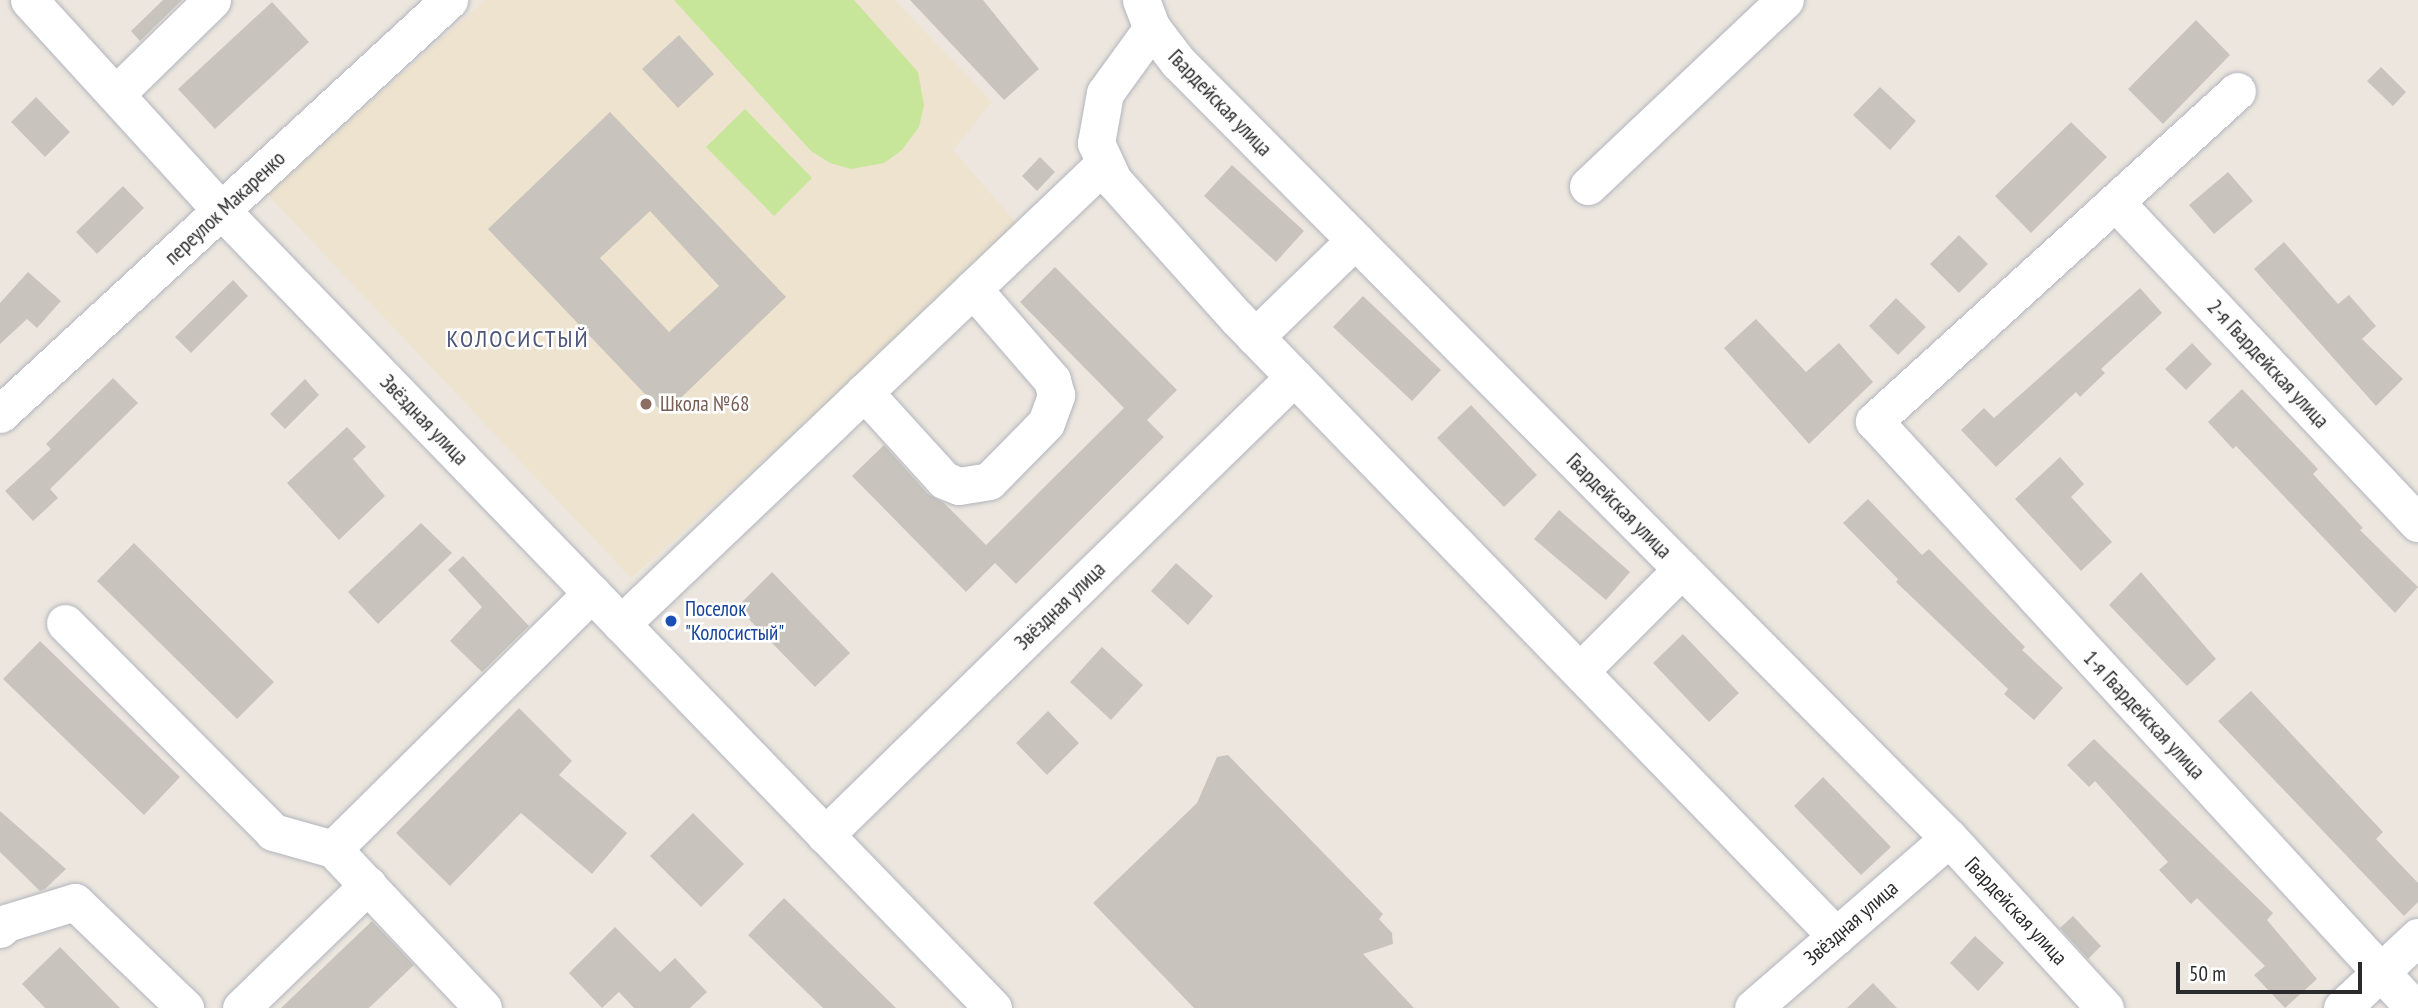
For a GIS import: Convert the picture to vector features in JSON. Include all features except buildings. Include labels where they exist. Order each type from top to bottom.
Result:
[{"type":"street","name":"Звёздная улица","points":[[29,0],[117,93],[222,211],[592,593],[632,626],[983,1005]]},
{"type":"street","points":[[117,93],[212,0]]},
{"type":"street","name":"переулок Макаренко","points":[[0,414],[449,0]]},
{"type":"street","points":[[1588,186],[1785,0]]},
{"type":"street","points":[[1146,14],[1105,93],[1096,144],[1113,180],[1255,337],[1836,936]]},
{"type":"street","name":"Гвардейская улица","points":[[1146,14],[1178,62],[1949,838],[2105,1008]]},
{"type":"street","points":[[2118,205],[2237,91]]},
{"type":"street","points":[[632,626],[864,392],[1105,163]]},
{"type":"street","name":"1-я Гвардейская улица","points":[[2118,205],[1874,421],[2414,1008]]},
{"type":"street","name":"2-я Гвардейская улица","points":[[2118,205],[2418,523]]},
{"type":"street","points":[[1255,337],[1355,240]]},
{"type":"street","points":[[864,392],[944,480],[959,486],[989,481],[1046,423],[1056,395],[1052,380],[973,289]]},
{"type":"street","name":"Звёздная улица","points":[[825,835],[1294,377]]},
{"type":"street","points":[[1580,671],[1682,569]]},
{"type":"street","points":[[333,849],[592,593]]},
{"type":"street","points":[[65,623],[273,832],[333,849],[483,1008]]},
{"type":"street","name":"Звёздная улица","points":[[1753,1008],[1949,838]]},
{"type":"street","points":[[241,1008],[368,885]]},
{"type":"street","points":[[0,929],[6,923],[75,902],[185,1008]]},
{"type":"street","points":[[2342,1008],[2418,937]]},
{"type":"shaded area","name":"Школа №68","points":[[485,0],[895,0],[992,102],[953,150],[1022,230],[631,578],[267,194]]},
{"type":"green space","points":[[674,0],[854,0],[918,72],[924,105],[919,127],[902,150],[884,163],[851,169],[830,163],[811,151]]},
{"type":"green space","points":[[745,109],[812,178],[774,216],[706,147]]},
{"type":"place","name":"Школа №68","points":[[646,404]]},
{"type":"place","name":"Поселок \"Колосистый\"","points":[[671,621]]},
{"type":"district","name":"КОЛОСИСТЫЙ","points":[[518,339]]}]
